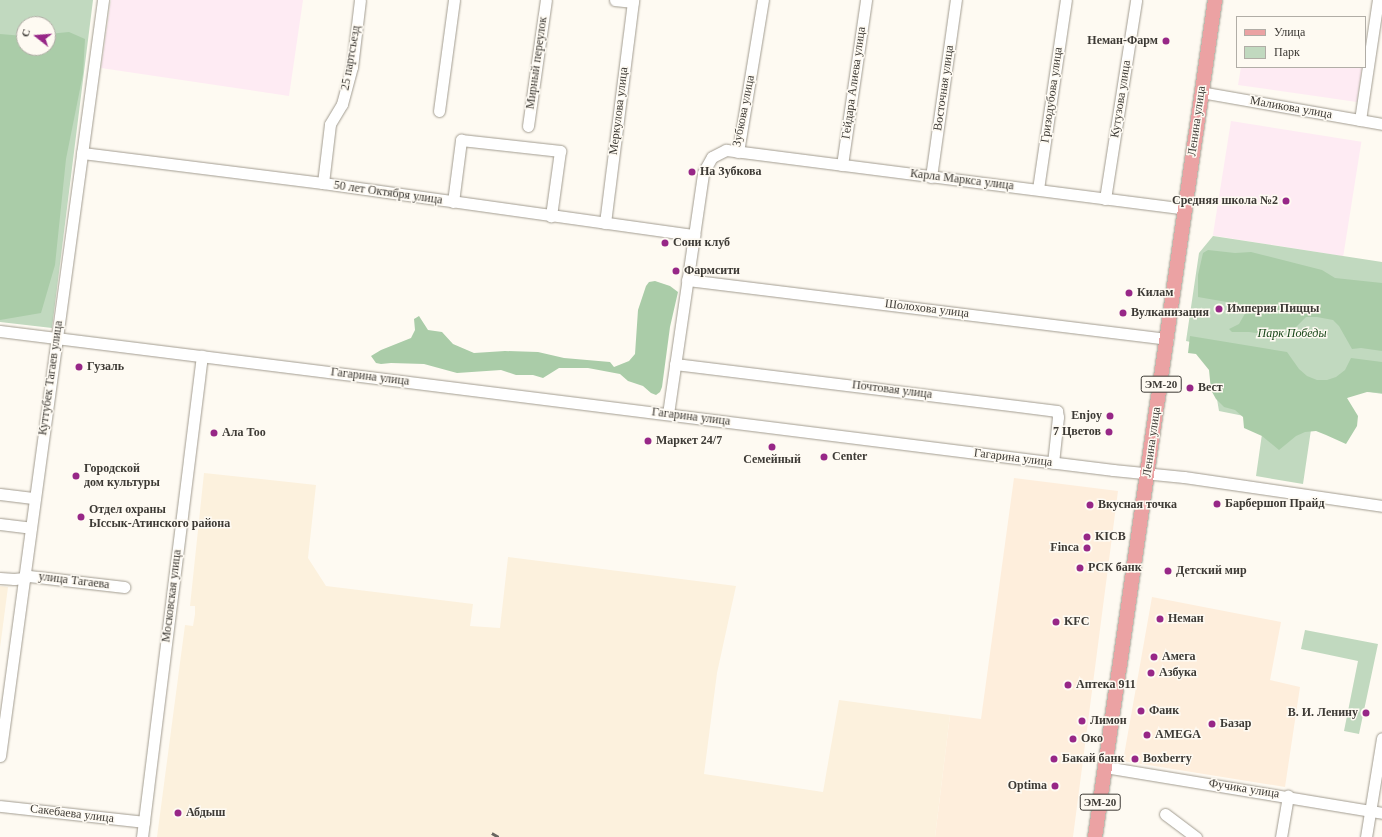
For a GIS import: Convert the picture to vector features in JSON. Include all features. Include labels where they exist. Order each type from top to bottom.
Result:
[{"type":"main road","name":"Ленина улица","points":[[1095,837],[1215,0]]},
{"type":"street","name":"Куттубек Тагаев улица","points":[[0,756],[103,0]]},
{"type":"street","name":"25 партсъезд","points":[[323,183],[330,124],[342,104],[352,67],[360,0]]},
{"type":"street","points":[[439,111],[454,0]]},
{"type":"street","name":"Мирный переулок","points":[[528,126],[546,0]]},
{"type":"street","points":[[615,0],[633,1]]},
{"type":"street","name":"Зубкова улица","points":[[668,414],[703,173],[712,157],[726,150],[738,152],[763,0]]},
{"type":"street","name":"Гейдара Алиева улица","points":[[842,165],[866,0]]},
{"type":"street","name":"Восточная улица","points":[[932,177],[956,0]]},
{"type":"street","name":"Гризодубова улица","points":[[1038,190],[1066,0]]},
{"type":"street","name":"Кутузова улица","points":[[1105,199],[1136,0]]},
{"type":"street","points":[[1360,120],[1378,0]]},
{"type":"street","name":"Меркулова улица","points":[[605,223],[633,1]]},
{"type":"street","name":"Маликова улица","points":[[1201,92],[1382,124]]},
{"type":"street","points":[[453,202],[461,140],[560,151],[551,216]]},
{"type":"street","name":"Карла Маркса улица","points":[[738,152],[1184,209]]},
{"type":"street","name":"50 лет Октября улица","points":[[82,153],[323,183],[694,235]]},
{"type":"street","name":"Шолохова улица","points":[[687,280],[1167,339]]},
{"type":"street","name":"Гагарина улица","points":[[0,331],[1148,475],[1184,477],[1382,506]]},
{"type":"street","name":"Московская улица","points":[[142,837],[202,356]]},
{"type":"street","name":"Почтовая улица","points":[[676,364],[1057,411],[1058,417],[1053,463]]},
{"type":"street","points":[[0,494],[35,498]]},
{"type":"street","points":[[0,524],[31,528]]},
{"type":"street","name":"улица Тагаева","points":[[0,578],[24,578],[29,576],[124,587]]},
{"type":"street","points":[[1366,837],[1382,738]]},
{"type":"street","name":"Фучика улица","points":[[1105,767],[1288,796],[1382,813]]},
{"type":"street","points":[[1281,837],[1288,796]]},
{"type":"street","name":"Сакебаева улица","points":[[0,806],[144,822]]},
{"type":"street","points":[[1165,814],[1196,837]]},
{"type":"shaded area","points":[[111,0],[303,0],[289,96],[101,68]]},
{"type":"shaded area","points":[[1241,68],[1362,68],[1357,102],[1238,85]]},
{"type":"shaded area","name":"Средняя школа №2","points":[[1231,121],[1361,142],[1343,256],[1213,236]]},
{"type":"shaded area","points":[[204,473],[316,485],[308,558],[326,586],[473,604],[470,626],[500,628],[508,557],[736,586],[717,673],[704,774],[823,792],[839,700],[950,715],[935,837],[157,837],[185,625],[193,626],[195,614],[195,606],[190,606]]},
{"type":"shaded area","points":[[1014,478],[1118,491],[1073,837],[935,837],[950,715],[981,719]]},
{"type":"shaded area","points":[[0,586],[8,587],[0,648]]},
{"type":"shaded area","name":"Базар","points":[[1152,597],[1281,622],[1270,680],[1300,687],[1285,787],[1123,761]]},
{"type":"green space","points":[[0,0],[93,0],[52,328],[0,322]]},
{"type":"green space","points":[[69,32],[85,39],[83,74],[66,159],[55,265],[41,313],[0,320],[0,34],[16,35],[16,56],[56,56],[56,33]]},
{"type":"green space","name":"Парк Победы","points":[[1213,236],[1382,262],[1382,394],[1358,390],[1312,423],[1303,484],[1256,476],[1264,420],[1219,411],[1208,346],[1186,341],[1199,253]]},
{"type":"green space","points":[[1208,250],[1235,253],[1251,252],[1322,270],[1335,278],[1382,283],[1382,351],[1361,348],[1352,349],[1339,326],[1333,320],[1317,317],[1306,317],[1293,330],[1270,335],[1249,332],[1232,332],[1229,329],[1239,324],[1247,310],[1244,305],[1198,297],[1198,275],[1203,253]]},
{"type":"green space","points":[[655,281],[670,286],[678,292],[670,327],[662,387],[660,392],[656,395],[651,393],[643,386],[628,381],[620,374],[588,368],[559,368],[543,378],[533,375],[516,375],[501,370],[457,373],[424,364],[381,364],[376,363],[371,356],[381,350],[411,338],[415,330],[414,319],[419,316],[428,330],[442,332],[453,344],[474,353],[505,351],[538,352],[564,358],[610,362],[614,367],[629,361],[635,354],[638,310],[646,286],[649,282]]},
{"type":"green space","points":[[1190,336],[1287,352],[1299,369],[1307,376],[1317,380],[1327,380],[1336,377],[1345,370],[1351,358],[1382,362],[1382,393],[1367,392],[1347,398],[1358,416],[1357,426],[1346,444],[1316,431],[1305,432],[1296,436],[1279,450],[1262,436],[1244,428],[1243,417],[1235,410],[1224,407],[1216,399],[1211,390],[1209,370],[1196,354],[1188,353]]},
{"type":"green space","points":[[1305,630],[1378,644],[1359,734],[1344,731],[1358,661],[1301,649]]},
{"type":"railway","points":[[492,833],[499,837]]},
{"type":"place","name":"Неман-Фарм","points":[[1166,41]]},
{"type":"place","name":"На Зубкова","points":[[692,172]]},
{"type":"place","name":"Средняя школа №2","points":[[1286,201]]},
{"type":"place","name":"Сони клуб","points":[[665,243]]},
{"type":"place","name":"Фармсити","points":[[676,271]]},
{"type":"place","name":"Килам","points":[[1129,293]]},
{"type":"place","name":"Империя Пиццы","points":[[1219,309]]},
{"type":"place","name":"Вулканизация","points":[[1123,313]]},
{"type":"place","name":"Гузаль","points":[[79,367]]},
{"type":"place","name":"Вест","points":[[1190,388]]},
{"type":"place","name":"Enjoy","points":[[1110,416]]},
{"type":"place","name":"7 Цветов","points":[[1109,432]]},
{"type":"place","name":"Ала Тоо","points":[[214,433]]},
{"type":"place","name":"Маркет 24/7","points":[[648,441]]},
{"type":"place","name":"Семейный","points":[[772,447]]},
{"type":"place","name":"Center","points":[[824,457]]},
{"type":"place","name":"Городской дом культуры","points":[[76,476]]},
{"type":"place","name":"Барбершоп Прайд","points":[[1217,504]]},
{"type":"place","name":"Вкусная точка","points":[[1090,505]]},
{"type":"place","name":"Отдел охраны Ыссык-Атинского района","points":[[81,517]]},
{"type":"place","name":"KICB","points":[[1087,537]]},
{"type":"place","name":"Finca","points":[[1087,548]]},
{"type":"place","name":"РСК банк","points":[[1080,568]]},
{"type":"place","name":"Детский мир","points":[[1168,571]]},
{"type":"place","name":"Неман","points":[[1160,619]]},
{"type":"place","name":"KFC","points":[[1056,622]]},
{"type":"place","name":"Амега","points":[[1154,657]]},
{"type":"place","name":"Азбука","points":[[1151,673]]},
{"type":"place","name":"Аптека 911","points":[[1068,685]]},
{"type":"place","name":"Фаик","points":[[1141,711]]},
{"type":"place","name":"В. И. Ленину","points":[[1366,713]]},
{"type":"place","name":"Лимон","points":[[1082,721]]},
{"type":"place","name":"Базар","points":[[1212,724]]},
{"type":"place","name":"AMEGA","points":[[1147,735]]},
{"type":"place","name":"Око","points":[[1073,739]]},
{"type":"place","name":"Бакай банк","points":[[1054,759]]},
{"type":"place","name":"Boxberry","points":[[1135,759]]},
{"type":"place","name":"Optima","points":[[1055,786]]},
{"type":"place","name":"Абдыш","points":[[178,813]]}]
